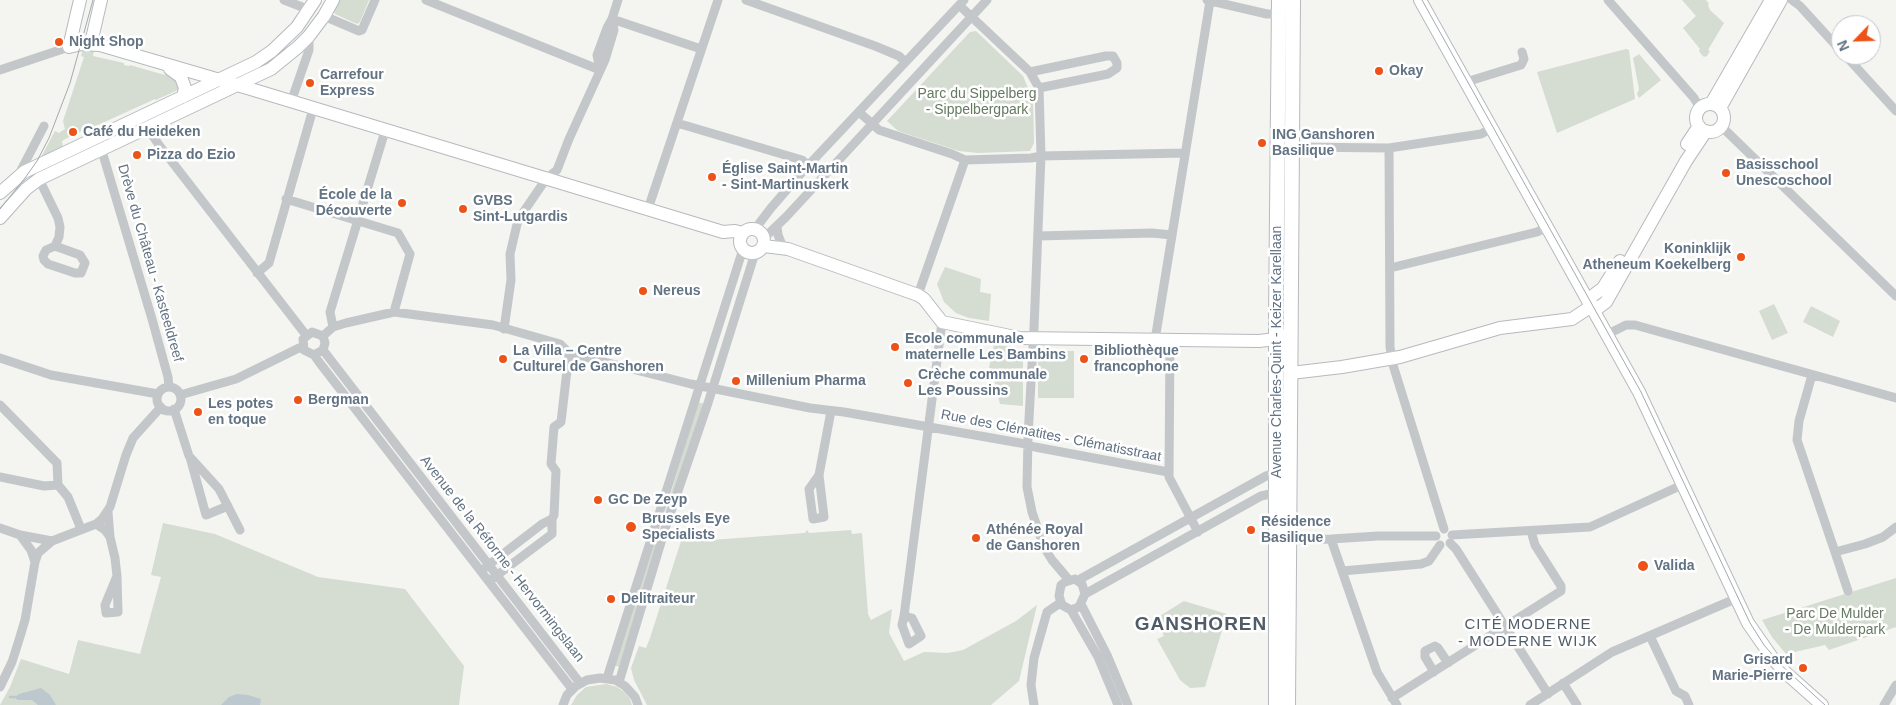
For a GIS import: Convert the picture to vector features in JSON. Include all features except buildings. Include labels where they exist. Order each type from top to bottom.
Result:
[{"type":"main road","name":"Avenue Charles-Quint - Keizer Karellaan","points":[[1283,473],[1291,373],[1292,332],[1293,0]]},
{"type":"main road","name":"Avenue Charles-Quint - Keizer Karellaan","points":[[1276,705],[1283,492],[1276,339],[1279,7]]},
{"type":"main road","name":"Avenue Charles-Quint - Keizer Karellaan","points":[[1282,540],[1288,705]]},
{"type":"street","points":[[68,47],[80,0]]},
{"type":"street","points":[[91,43],[101,0]]},
{"type":"street","points":[[18,176],[36,173],[101,148],[183,97],[254,63],[272,51],[297,27],[313,5],[284,0]]},
{"type":"street","points":[[0,218],[26,189],[36,173],[144,122],[237,86],[271,69],[309,36],[333,0]]},
{"type":"street","points":[[324,16],[359,31],[362,30],[375,0]]},
{"type":"street","points":[[426,0],[600,70]]},
{"type":"street","points":[[504,329],[511,280],[510,254],[518,220],[546,179],[558,170],[566,147],[605,60],[614,30],[612,19],[618,0]]},
{"type":"street","points":[[648,210],[718,0]]},
{"type":"street","points":[[746,0],[875,46],[899,56],[905,62]]},
{"type":"street","points":[[619,682],[712,388],[752,242],[777,226],[988,0]]},
{"type":"street","points":[[1155,340],[1209,0],[1267,14],[1279,7]]},
{"type":"street","points":[[1420,0],[1591,302],[1635,385],[1735,598],[1754,633],[1786,673],[1822,705]]},
{"type":"street","points":[[1608,0],[1694,98],[1710,107],[1724,119],[1721,126],[1713,131],[1702,128],[1696,117],[1710,107],[1781,0]]},
{"type":"street","points":[[1710,107],[1770,0]]},
{"type":"street","points":[[1792,0],[1800,6],[1831,40]]},
{"type":"street","points":[[607,678],[700,386],[752,242],[770,208],[961,3],[971,17],[1030,72],[1039,88],[1041,156],[1027,487],[1032,512],[1044,547],[1069,580]]},
{"type":"street","points":[[612,19],[701,48]]},
{"type":"street","points":[[291,102],[310,50],[309,36]]},
{"type":"street","points":[[0,70],[77,44],[91,43],[723,232],[733,240],[785,247],[918,295],[924,299],[942,322],[1020,338],[1276,339],[1292,332]]},
{"type":"street","points":[[1466,82],[1521,65],[1524,59],[1522,52]]},
{"type":"street","points":[[1030,72],[1106,56],[1113,56],[1118,63],[1117,68],[1108,74],[1039,88]]},
{"type":"street","points":[[163,65],[181,77],[185,88],[183,97]]},
{"type":"street","points":[[1854,65],[1896,111]]},
{"type":"street","points":[[257,273],[268,263],[314,109]]},
{"type":"street","points":[[859,112],[879,130],[966,160],[1041,156],[1184,153]]},
{"type":"street","points":[[144,122],[306,335]]},
{"type":"street","points":[[677,122],[802,160],[809,166]]},
{"type":"street","points":[[0,193],[18,176],[44,126]]},
{"type":"street","points":[[1721,126],[1896,296]]},
{"type":"street","points":[[1292,147],[1389,148],[1481,134],[1492,128]]},
{"type":"street","points":[[1276,339],[1291,373],[1392,359],[1500,328],[1572,319],[1591,302],[1606,302],[1686,161],[1702,128]]},
{"type":"street","points":[[333,327],[330,312],[385,131]]},
{"type":"street","name":"Drève du Château - Kasteeldreef","points":[[101,148],[152,319],[169,387]]},
{"type":"street","points":[[1389,148],[1390,347],[1392,359],[1444,529],[1448,530],[1456,549],[1548,694]]},
{"type":"street","points":[[918,295],[966,160]]},
{"type":"street","points":[[36,173],[59,222],[60,232],[56,246]]},
{"type":"street","points":[[286,200],[398,233],[410,254],[394,312],[333,327],[323,336]]},
{"type":"street","points":[[777,226],[778,235],[785,247]]},
{"type":"street","points":[[1390,268],[1537,232],[1547,227]]},
{"type":"street","points":[[1038,236],[1172,235]]},
{"type":"street","points":[[1591,302],[1612,332],[1650,404],[1652,421]]},
{"type":"street","name":"Rue des Clématites - Clématisstraat","points":[[394,312],[493,325],[560,344],[569,353],[700,386],[831,412],[844,412],[1168,472]]},
{"type":"street","points":[[904,616],[942,322]]},
{"type":"street","points":[[1612,332],[1626,325],[1636,325],[1896,398]]},
{"type":"street","points":[[180,395],[241,377],[302,346],[306,335],[312,332],[323,336]]},
{"type":"street","points":[[314,355],[323,350],[325,343],[323,336]]},
{"type":"street","points":[[1170,340],[1168,472],[1198,532]]},
{"type":"street","name":"Avenue de la Réforme - Hervormingslaan","points":[[302,346],[307,353],[314,355],[393,457],[485,568]]},
{"type":"street","name":"Avenue de la Réforme - Hervormingslaan","points":[[323,350],[402,451],[572,690]]},
{"type":"street","points":[[493,579],[552,534],[556,490],[556,471],[551,464],[554,427],[561,422],[569,353]]},
{"type":"street","points":[[0,358],[50,375],[158,394]]},
{"type":"street","points":[[1812,375],[1799,421],[1797,440],[1848,591]]},
{"type":"street","points":[[169,387],[177,390],[180,395],[180,402],[174,409],[166,410],[160,407],[158,394],[164,388],[169,387]]},
{"type":"street","points":[[0,405],[57,463],[58,485],[68,497],[81,529]]},
{"type":"street","points":[[116,576],[108,512],[126,455],[134,438],[160,407]]},
{"type":"street","points":[[174,409],[206,515],[228,506]]},
{"type":"street","points":[[819,475],[831,412]]},
{"type":"street","name":"Avenue de la Réforme - Hervormingslaan","points":[[393,457],[402,451]]},
{"type":"street","points":[[189,456],[219,489],[240,530]]},
{"type":"street","points":[[1079,581],[1085,594],[1081,604],[1079,607],[1071,610],[1064,608],[1060,603],[1059,596],[1062,585],[1069,580],[1079,581],[1266,476],[1283,473]]},
{"type":"street","points":[[0,477],[44,486],[58,485]]},
{"type":"street","points":[[1440,545],[1444,546],[1451,539],[1590,527],[1682,485]]},
{"type":"street","points":[[1085,594],[1261,496],[1283,492]]},
{"type":"street","points":[[0,687],[12,662],[21,633],[38,553],[52,540],[96,524],[108,512]]},
{"type":"street","points":[[485,568],[542,524],[552,519]]},
{"type":"street","points":[[96,524],[105,530],[110,537]]},
{"type":"street","points":[[655,526],[666,529]]},
{"type":"street","points":[[1835,552],[1874,541],[1896,527]]},
{"type":"street","points":[[0,528],[20,535],[52,540]]},
{"type":"street","points":[[1440,545],[1437,542],[1436,536],[1438,532],[1444,529]]},
{"type":"street","points":[[1331,539],[1377,672],[1394,702],[1434,672],[1561,590],[1561,586],[1535,545],[1531,531]]},
{"type":"street","points":[[20,535],[31,550],[35,562]]},
{"type":"street","points":[[1282,540],[1378,536],[1436,536]]},
{"type":"street","points":[[1342,571],[1429,562],[1440,545]]},
{"type":"street","name":"Avenue de la Réforme - Hervormingslaan","points":[[493,579],[580,683]]},
{"type":"street","points":[[1530,705],[1612,652],[1735,598]]},
{"type":"street","points":[[1034,705],[1031,685],[1034,658],[1047,612],[1060,603]]},
{"type":"street","points":[[1081,604],[1107,655],[1128,705]]},
{"type":"street","points":[[1071,610],[1098,657],[1118,705]]},
{"type":"street","points":[[1650,636],[1676,691],[1685,696],[1690,705]]},
{"type":"street","points":[[1434,672],[1425,657],[1425,651],[1435,646],[1448,663]]},
{"type":"street","points":[[563,705],[572,690],[580,683],[594,678],[607,678],[619,682],[630,691],[638,705]]},
{"type":"street","points":[[1564,683],[1577,705]]},
{"type":"street","points":[[1884,705],[1896,685]]},
{"type":"green space","points":[[339,0],[369,0],[360,22],[357,24],[335,14],[334,10]]},
{"type":"green space","points":[[1682,0],[1706,0],[1710,10],[1724,23],[1708,50],[1710,51],[1707,56],[1704,57],[1701,54],[1700,49],[1683,28],[1696,16]]},
{"type":"green space","name":"Parc du Sippelberg - Sippelbergpark","points":[[976,31],[1023,76],[1033,100],[1034,143],[1030,151],[978,153],[959,151],[898,131],[887,121],[970,32]]},
{"type":"green space","points":[[83,49],[94,50],[93,56],[124,63],[124,65],[165,75],[166,73],[176,79],[180,89],[76,133],[62,141],[63,147],[39,161],[55,131],[59,133],[65,129],[63,121],[84,57],[81,56]]},
{"type":"green space","points":[[1626,49],[1629,50],[1635,99],[1557,133],[1537,72]]},
{"type":"green space","points":[[1639,54],[1661,80],[1639,98],[1633,58]]},
{"type":"green space","points":[[945,267],[981,279],[980,292],[991,294],[989,321],[969,318],[956,313],[944,302],[937,284]]},
{"type":"green space","points":[[1774,304],[1788,333],[1772,340],[1759,311]]},
{"type":"green space","points":[[1811,306],[1840,321],[1833,337],[1803,322]]},
{"type":"green space","points":[[994,344],[1017,348],[1023,353],[1023,406],[1000,404],[994,379],[996,370],[989,368]]},
{"type":"green space","points":[[1055,349],[1055,351],[1074,351],[1074,398],[1038,398],[1038,357],[1040,353]]},
{"type":"green space","points":[[698,402],[704,404],[665,517],[664,516]]},
{"type":"green space","points":[[163,523],[215,534],[318,577],[405,589],[464,666],[459,705],[0,705],[10,687],[21,659],[69,674],[78,640],[140,654],[161,577],[151,575]]},
{"type":"green space","points":[[807,530],[809,533],[851,530],[852,534],[862,533],[868,614],[871,620],[892,609],[889,633],[904,661],[924,652],[948,653],[963,650],[1016,621],[1037,605],[1019,681],[991,705],[647,705],[634,680],[631,668],[639,646],[646,648],[650,638],[682,538],[698,541],[805,533]]},
{"type":"green space","points":[[654,541],[658,542],[619,667],[614,665]]},
{"type":"green space","name":"Parc De Mulder - De Mulderpark","points":[[1896,578],[1896,627],[1829,650],[1825,645],[1786,654],[1772,637],[1762,620]]},
{"type":"green space","points":[[1184,601],[1227,614],[1205,687],[1190,688],[1180,680],[1157,639],[1164,636],[1155,619]]},
{"type":"green space","points":[[606,684],[623,691],[630,699],[632,705],[571,705],[577,695],[586,687]]},
{"type":"shaded area","points":[[41,688],[50,695],[56,705],[38,705],[32,700],[18,700],[15,698],[19,694]]},
{"type":"shaded area","points":[[237,694],[261,699],[260,705],[221,705],[229,697]]},
{"type":"waterway","points":[[10,697],[18,697]]},
{"type":"tram line","points":[[0,209],[37,161],[49,138],[70,83],[93,0]]},
{"type":"tram line","points":[[1422,0],[1641,392],[1750,623],[1764,645],[1781,665],[1825,705]]},
{"type":"place","name":"Night Shop","points":[[59,42]]},
{"type":"place","name":"Okay","points":[[1379,71]]},
{"type":"place","name":"Carrefour Express","points":[[310,83]]},
{"type":"place","name":"Café du Heideken","points":[[73,132]]},
{"type":"place","name":"ING Ganshoren Basilique","points":[[1262,143]]},
{"type":"place","name":"Pizza do Ezio","points":[[137,155]]},
{"type":"place","name":"Basisschool Unescoschool","points":[[1726,173]]},
{"type":"place","name":"Église Saint-Martin - Sint-Martinuskerk","points":[[712,177]]},
{"type":"place","name":"École de la Découverte","points":[[402,203]]},
{"type":"place","name":"GVBS Sint-Lutgardis","points":[[463,209]]},
{"type":"place","name":"Koninklijk Atheneum Koekelberg","points":[[1741,257]]},
{"type":"place","name":"Nereus","points":[[643,291]]},
{"type":"place","name":"Ecole communale maternelle Les Bambins","points":[[895,347]]},
{"type":"place","name":"La Villa – Centre Culturel de Ganshoren","points":[[503,359]]},
{"type":"place","name":"Bibliothèque francophone","points":[[1084,359]]},
{"type":"place","name":"Millenium Pharma","points":[[736,381]]},
{"type":"place","name":"Crèche communale Les Poussins","points":[[908,383]]},
{"type":"place","name":"Bergman","points":[[298,400]]},
{"type":"place","name":"Les potes en toque","points":[[198,412]]},
{"type":"place","name":"GC De Zeyp","points":[[598,500]]},
{"type":"place","name":"Brussels Eye Specialists","points":[[631,527]]},
{"type":"place","name":"Résidence Basilique","points":[[1251,530]]},
{"type":"place","name":"Athénée Royal de Ganshoren","points":[[976,538]]},
{"type":"place","name":"Valida","points":[[1643,566]]},
{"type":"place","name":"Delitraiteur","points":[[611,599]]},
{"type":"place","name":"Grisard Marie-Pierre","points":[[1803,668]]},
{"type":"district","name":"GANSHOREN","points":[[1201,625]]},
{"type":"district","name":"CITÉ MODERNE - MODERNE WIJK","points":[[1528,634]]}]
